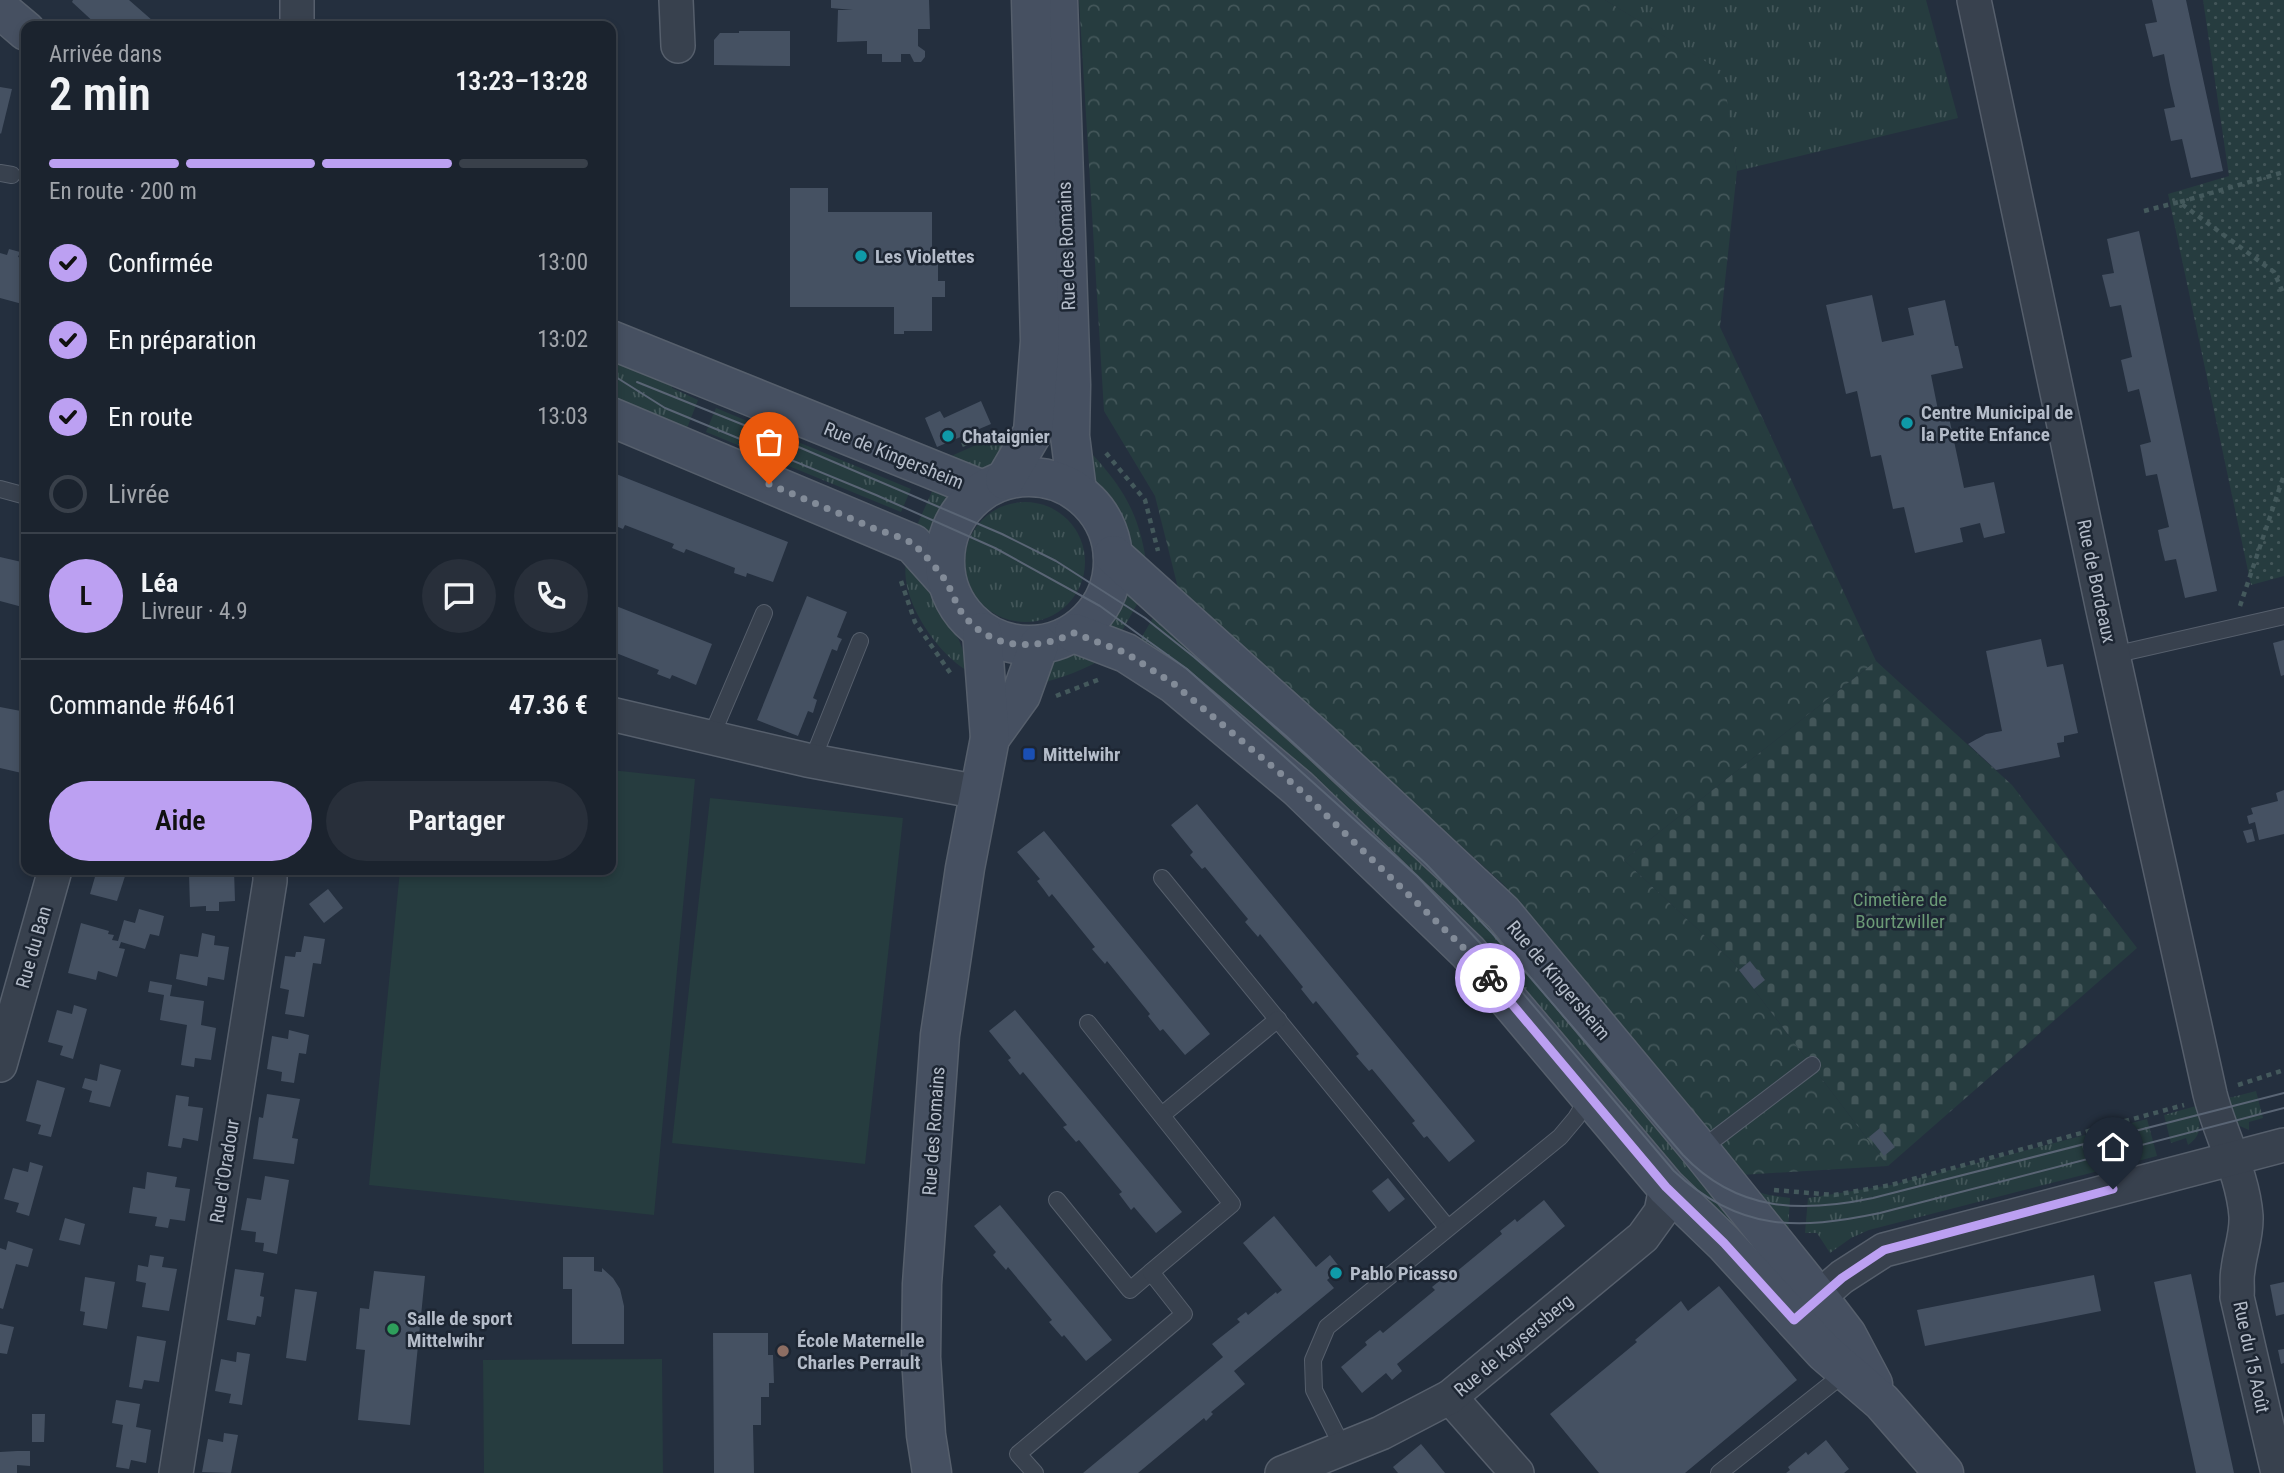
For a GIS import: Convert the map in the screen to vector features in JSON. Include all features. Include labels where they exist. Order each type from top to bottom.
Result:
[{"type":"main road","name":"Rue des Romains","points":[[994,485],[1033,432],[1040,341],[1031,0]]},
{"type":"main road","name":"Rue des Romains","points":[[1058,0],[1071,385],[1070,436],[1077,491]]},
{"type":"main road","points":[[0,9],[21,27]]},
{"type":"main road","name":"Rue de Kingersheim","points":[[616,342],[994,485]]},
{"type":"main road","points":[[616,419],[913,544],[947,582]]},
{"type":"main road","points":[[1030,477],[1054,480],[1077,491],[1095,508],[1108,530],[1113,555],[1113,575],[1107,593],[1090,620],[1074,633],[1039,645],[1000,641],[982,632],[966,618],[947,582],[947,541],[959,514],[994,485],[1030,477]]},
{"type":"main road","name":"Rue de Kingersheim","points":[[1113,555],[1319,741],[1503,913],[1728,1185],[1846,1372],[1882,1402],[1944,1473]]},
{"type":"main road","name":"Rue des Romains","points":[[932,1473],[926,1435],[921,1357],[922,1284],[940,1035],[965,868],[990,738],[982,632]]},
{"type":"main road","name":"Rue de Kingersheim","points":[[1074,633],[1126,653],[1174,684],[1298,788],[1468,952],[1666,1187],[1724,1243],[1806,1308],[1847,1335],[1882,1402]]},
{"type":"main road","name":"Rue des Romains","points":[[990,738],[1021,695],[1039,645]]},
{"type":"street","points":[[297,0],[297,21]]},
{"type":"street","points":[[676,0],[678,46]]},
{"type":"street","name":"Rue de Bordeaux","points":[[1974,0],[2113,655],[2210,1094],[2232,1159]]},
{"type":"street","points":[[616,714],[811,761],[979,792]]},
{"type":"street","name":"Rue du Ban","points":[[0,1065],[54,875]]},
{"type":"street","name":"Rue d'Oradour","points":[[176,1473],[270,875]]},
{"type":"street","points":[[1806,1308],[1849,1272],[1884,1250],[2284,1145]]},
{"type":"street","name":"Rue du 15 Août","points":[[2232,1159],[2245,1213],[2246,1240],[2238,1270],[2238,1297],[2278,1473]]},
{"type":"street","name":"Rue de Kaysersberg","points":[[1282,1473],[1381,1433],[1450,1397],[1643,1237],[1661,1212],[1666,1187]]},
{"type":"street","points":[[1450,1397],[1517,1473]]},
{"type":"lane","points":[[0,489],[21,495]]},
{"type":"lane","points":[[711,737],[764,613]]},
{"type":"lane","points":[[2113,655],[2284,616]]},
{"type":"lane","points":[[811,761],[860,641]]},
{"type":"lane","points":[[1163,878],[1447,1227]]},
{"type":"lane","points":[[1162,1115],[1278,1019]]},
{"type":"lane","points":[[1056,1200],[1130,1290],[1232,1204],[1088,1023]]},
{"type":"lane","points":[[1700,1150],[1812,1065]]},
{"type":"lane","points":[[1343,1448],[1314,1390],[1313,1360],[1327,1327],[1560,1137],[1576,1118],[1590,1094]]},
{"type":"lane","points":[[1035,1473],[1018,1454],[1184,1314],[1151,1272]]},
{"type":"lane","points":[[1719,1473],[1846,1372]]},
{"type":"path","points":[[2144,211],[2284,172]]},
{"type":"path","points":[[2179,202],[2274,272],[2284,295]]},
{"type":"path","points":[[952,449],[1007,428]]},
{"type":"path","points":[[1103,450],[1145,500],[1160,559]]},
{"type":"path","points":[[2234,627],[2284,475]]},
{"type":"path","points":[[898,573],[915,622],[957,682]]},
{"type":"path","points":[[1045,700],[1104,677]]},
{"type":"path","points":[[1728,1185],[1834,1195],[1891,1185],[2180,1107],[2210,1094],[2284,1070]]},
{"type":"green space","points":[[1079,0],[1605,0],[1723,72],[1737,171],[1720,327],[1876,661],[1624,860],[1733,962],[1888,1166],[1741,1175],[1503,884],[1178,588],[1155,496],[1104,411]]},
{"type":"green space","points":[[1605,0],[1926,0],[1958,118],[1737,171],[1722,72]]},
{"type":"green space","points":[[2203,0],[2284,0],[2284,576],[2251,585],[2168,194],[2229,176]]},
{"type":"green space","points":[[616,357],[674,380],[672,388],[698,400],[684,436],[616,407]]},
{"type":"green space","points":[[716,408],[911,489],[901,512],[706,432]]},
{"type":"green space","points":[[1011,440],[997,468],[982,473],[949,457],[976,445]]},
{"type":"green space","points":[[1088,450],[1112,477],[1129,504],[1140,534],[1147,569],[1127,560],[1119,527],[1096,486]]},
{"type":"green space","points":[[934,487],[947,495],[947,503],[930,535],[914,532]]},
{"type":"green space","points":[[1025,502],[1048,507],[1067,520],[1080,539],[1085,562],[1080,585],[1067,604],[1048,617],[1025,622],[1002,617],[983,604],[970,585],[965,562],[970,539],[983,520],[1002,507]]},
{"type":"green space","points":[[907,558],[928,584],[940,612],[959,640],[967,661],[966,670],[942,650],[921,621],[908,588],[905,573]]},
{"type":"green space","points":[[1127,591],[1140,599],[1118,638],[1104,625],[1120,593]]},
{"type":"green space","points":[[1157,611],[1447,875],[1758,1249],[1754,1253],[1140,640]]},
{"type":"green space","points":[[1069,651],[1108,656],[1073,673],[1036,684],[1050,665]]},
{"type":"green space","name":"Cimetière de Bourtzwiller","points":[[1876,661],[2012,785],[2137,948],[1888,1166],[1733,962],[1624,860]]},
{"type":"green space","points":[[616,771],[695,779],[654,1215],[369,1185],[400,875],[616,875]]},
{"type":"green space","points":[[710,798],[903,818],[865,1164],[672,1143]]},
{"type":"green space","points":[[2256,1091],[2263,1118],[2249,1122],[2249,1130],[2233,1123],[2225,1099]]},
{"type":"green space","points":[[2196,1106],[2199,1122],[2197,1137],[2188,1145],[2186,1138],[2171,1143],[2164,1115]]},
{"type":"green space","points":[[2147,1119],[2157,1156],[1869,1230],[1851,1238],[1830,1253],[1817,1233],[1805,1233],[1808,1198],[1891,1185]]},
{"type":"green space","points":[[1735,1186],[1790,1198],[1788,1233]]},
{"type":"green space","points":[[662,1359],[663,1473],[484,1473],[483,1360]]},
{"type":"building","points":[[129,0],[153,21],[93,21],[72,2]]},
{"type":"building","points":[[831,0],[929,0],[930,29],[918,29],[918,46],[925,51],[925,57],[921,62],[914,62],[910,54],[901,54],[901,62],[882,62],[882,54],[867,54],[867,41],[837,42],[838,10],[853,10],[831,8]]},
{"type":"building","points":[[2152,0],[2186,0],[2223,171],[2191,178],[2182,139],[2171,141],[2164,109],[2175,107],[2164,54],[2153,57],[2145,24],[2157,22]]},
{"type":"building","points":[[790,31],[790,66],[714,65],[714,40],[720,33]]},
{"type":"building","points":[[0,87],[12,89],[1,134],[0,133]]},
{"type":"building","name":"Les Violettes","points":[[790,188],[828,188],[828,212],[932,212],[932,262],[938,263],[938,281],[945,281],[945,297],[932,297],[932,331],[904,331],[904,334],[894,334],[894,307],[790,307]]},
{"type":"building","points":[[2139,231],[2217,591],[2185,598],[2176,559],[2165,561],[2161,545],[2158,530],[2169,527],[2157,474],[2146,476],[2140,445],[2151,442],[2139,389],[2128,392],[2121,360],[2132,357],[2121,305],[2110,307],[2102,275],[2114,273],[2107,239]]},
{"type":"building","points":[[9,249],[20,252],[21,304],[0,298],[0,253],[7,255]]},
{"type":"building","name":"Centre Municipal de la Petite Enfance","points":[[1872,295],[1882,342],[1914,335],[1908,308],[1945,300],[1955,346],[1958,346],[1963,368],[1931,375],[1938,410],[1947,408],[1964,488],[1994,482],[2005,533],[1984,538],[1980,523],[1960,528],[1963,542],[1915,553],[1904,507],[1893,509],[1881,455],[1871,457],[1857,391],[1846,394],[1826,305]]},
{"type":"building","name":"Chataignier","points":[[981,401],[991,424],[937,447],[925,418],[940,411],[944,418]]},
{"type":"building","points":[[616,474],[788,542],[773,582],[747,573],[746,577],[734,573],[735,568],[686,549],[684,553],[672,548],[674,544],[625,525],[623,529],[616,526]]},
{"type":"building","points":[[0,557],[21,562],[21,607],[0,601]]},
{"type":"building","points":[[807,596],[847,612],[837,637],[842,639],[837,651],[832,649],[813,698],[817,700],[813,713],[808,711],[798,736],[757,720]]},
{"type":"building","points":[[616,606],[712,644],[696,685],[672,675],[670,679],[657,674],[659,670],[616,653]]},
{"type":"building","points":[[2041,639],[2047,667],[2063,664],[2078,733],[2064,736],[2064,742],[2057,743],[2060,757],[1996,770],[1968,744],[1986,734],[2002,731],[1986,651]]},
{"type":"building","points":[[2284,640],[2284,675],[2281,676],[2273,643]]},
{"type":"building","points":[[0,707],[21,711],[21,773],[0,768]]},
{"type":"building","points":[[2284,790],[2284,834],[2259,840],[2255,822],[2249,824],[2247,816],[2253,814],[2251,808],[2278,801],[2276,793]]},
{"type":"building","points":[[1197,804],[1475,1141],[1449,1162],[1427,1136],[1424,1138],[1412,1123],[1415,1121],[1372,1069],[1369,1071],[1356,1056],[1359,1054],[1316,1001],[1313,1004],[1301,989],[1303,987],[1260,934],[1258,937],[1245,922],[1248,919],[1205,867],[1202,869],[1190,855],[1193,852],[1171,825]]},
{"type":"building","points":[[2252,829],[2255,841],[2247,843],[2243,831]]},
{"type":"building","points":[[1044,831],[1210,1034],[1185,1055],[1163,1029],[1160,1031],[1148,1016],[1150,1014],[1107,961],[1105,964],[1092,949],[1095,947],[1052,894],[1049,897],[1037,881],[1040,879],[1017,852]]},
{"type":"building","points":[[96,875],[125,875],[117,901],[90,894]]},
{"type":"building","points":[[189,875],[234,875],[235,901],[219,902],[219,911],[206,911],[206,906],[190,907]]},
{"type":"building","points":[[328,889],[343,908],[324,923],[309,904]]},
{"type":"building","points":[[139,909],[164,916],[159,936],[150,934],[145,949],[121,942],[119,948],[125,949],[117,977],[98,971],[96,980],[68,973],[81,923],[109,931],[108,934],[114,935],[112,940],[118,941],[124,920],[135,923]]},
{"type":"building","points":[[202,933],[215,936],[214,945],[229,947],[224,980],[208,977],[207,986],[176,979],[180,954],[198,957]]},
{"type":"building","points":[[304,936],[325,939],[321,964],[313,963],[304,1017],[285,1014],[289,990],[280,988],[285,956],[295,957],[296,952],[301,952]]},
{"type":"building","points":[[1750,961],[1765,980],[1754,989],[1739,970]]},
{"type":"building","points":[[150,981],[172,985],[170,996],[204,1001],[201,1025],[216,1028],[211,1060],[195,1058],[194,1067],[181,1065],[187,1025],[160,1020],[164,995],[148,992]]},
{"type":"building","points":[[74,1005],[87,1009],[73,1059],[60,1055],[63,1046],[48,1042],[57,1010],[72,1014]]},
{"type":"building","points":[[1015,1010],[1182,1212],[1156,1233],[1134,1207],[1131,1210],[1119,1194],[1122,1192],[1079,1140],[1076,1142],[1063,1127],[1067,1125],[1023,1072],[1020,1075],[1008,1060],[1011,1058],[989,1031]]},
{"type":"building","points":[[289,1030],[309,1035],[306,1054],[299,1053],[294,1083],[281,1081],[282,1072],[267,1069],[272,1036],[288,1039]]},
{"type":"building","points":[[100,1064],[121,1070],[110,1107],[89,1102],[92,1091],[82,1088],[85,1078],[97,1081]]},
{"type":"building","points":[[37,1080],[65,1088],[51,1137],[38,1134],[41,1125],[26,1121]]},
{"type":"building","points":[[267,1094],[300,1099],[292,1138],[298,1139],[294,1164],[253,1159],[259,1117],[263,1118]]},
{"type":"building","points":[[176,1095],[189,1097],[188,1106],[203,1108],[198,1141],[183,1138],[181,1148],[168,1146]]},
{"type":"building","points":[[1880,1128],[1895,1147],[1884,1156],[1869,1137]]},
{"type":"building","points":[[30,1162],[43,1166],[29,1216],[16,1212],[19,1203],[4,1199],[13,1168],[28,1172]]},
{"type":"building","points":[[147,1172],[177,1177],[175,1187],[190,1189],[185,1221],[170,1219],[168,1228],[155,1226],[157,1217],[129,1213],[133,1187],[145,1189]]},
{"type":"building","points":[[265,1176],[289,1180],[277,1254],[263,1251],[264,1243],[255,1242],[256,1232],[241,1230],[247,1198],[261,1200]]},
{"type":"building","points":[[1388,1178],[1405,1199],[1389,1212],[1372,1191]]},
{"type":"building","points":[[1544,1200],[1565,1226],[1397,1364],[1402,1371],[1392,1380],[1386,1373],[1362,1393],[1341,1367],[1367,1345],[1365,1342],[1380,1330],[1383,1333],[1435,1290],[1432,1287],[1448,1274],[1450,1277],[1502,1234],[1500,1231],[1515,1219],[1517,1222]]},
{"type":"building","points":[[1000,1205],[1112,1340],[1086,1361],[1049,1322],[1052,1320],[1008,1267],[1006,1270],[993,1255],[996,1252],[974,1226]]},
{"type":"building","points":[[1274,1216],[1316,1267],[1330,1255],[1341,1269],[1327,1280],[1334,1288],[1234,1371],[1245,1384],[1211,1412],[1213,1414],[1206,1421],[1204,1418],[1138,1473],[1083,1473],[1223,1357],[1212,1344],[1240,1322],[1237,1319],[1246,1312],[1248,1315],[1282,1290],[1243,1243]]},
{"type":"building","points":[[65,1218],[85,1224],[80,1245],[59,1240]]},
{"type":"building","points":[[8,1241],[33,1249],[28,1267],[16,1264],[3,1309],[0,1308],[0,1248],[6,1250]]},
{"type":"building","points":[[150,1255],[164,1257],[162,1267],[177,1269],[169,1311],[142,1307],[146,1283],[136,1281],[138,1265],[148,1267]]},
{"type":"building","points":[[563,1257],[594,1257],[594,1271],[602,1272],[602,1268],[613,1278],[620,1289],[624,1306],[624,1344],[572,1344],[572,1289],[563,1289]]},
{"type":"building","points":[[235,1269],[264,1273],[260,1296],[264,1297],[261,1317],[257,1316],[255,1325],[227,1320]]},
{"type":"building","name":"Salle de sport Mittelwihr","points":[[374,1271],[425,1276],[410,1425],[358,1420],[365,1350],[356,1349],[360,1308],[369,1309]]},
{"type":"building","points":[[2191,1274],[2234,1473],[2196,1473],[2154,1282]]},
{"type":"building","points":[[2094,1275],[2101,1311],[1925,1346],[1917,1310]]},
{"type":"building","points":[[85,1277],[115,1282],[107,1329],[83,1325],[85,1312],[80,1311]]},
{"type":"building","points":[[2284,1282],[2284,1314],[2276,1316],[2270,1285]]},
{"type":"building","points":[[1719,1286],[1797,1380],[1685,1473],[1599,1473],[1550,1414],[1637,1342],[1635,1340],[1681,1301],[1688,1311]]},
{"type":"building","points":[[295,1289],[317,1292],[306,1361],[286,1358]]},
{"type":"building","points":[[0,1324],[14,1327],[7,1354],[0,1353]]},
{"type":"building","points":[[713,1333],[768,1333],[768,1355],[773,1355],[774,1383],[769,1383],[769,1397],[761,1397],[761,1425],[753,1425],[754,1473],[714,1473]]},
{"type":"building","points":[[137,1336],[166,1341],[159,1382],[144,1380],[142,1389],[129,1387]]},
{"type":"building","points":[[2284,1349],[2284,1363],[2281,1364],[2278,1350]]},
{"type":"building","points":[[237,1352],[250,1354],[242,1405],[229,1403],[231,1394],[215,1391],[221,1359],[236,1362]]},
{"type":"building","points":[[116,1400],[140,1404],[136,1427],[151,1430],[146,1463],[131,1460],[129,1469],[116,1467],[123,1425],[112,1423]]},
{"type":"building","points":[[32,1414],[45,1414],[44,1442],[32,1442]]},
{"type":"building","points":[[224,1433],[238,1435],[231,1473],[202,1472],[208,1439],[223,1442]]},
{"type":"building","points":[[1826,1440],[1849,1469],[1844,1473],[1786,1473],[1790,1470],[1788,1467],[1806,1452],[1808,1455]]},
{"type":"building","points":[[1421,1444],[1445,1473],[1398,1473],[1393,1467]]},
{"type":"building","points":[[30,1451],[30,1466],[17,1465],[17,1473],[0,1473],[0,1452]]},
{"type":"tram line","points":[[616,377],[665,408],[876,495],[995,548],[1100,606],[1187,669],[1417,876],[1482,945],[1674,1171],[1722,1206],[1746,1216],[1771,1221],[1796,1223],[1850,1219],[2284,1108]]},
{"type":"tram line","points":[[637,382],[801,448],[1002,534],[1056,561],[1145,618],[1286,736],[1426,864],[1492,933],[1683,1155],[1725,1188],[1748,1198],[1795,1206],[1821,1206],[1873,1198],[2284,1093]]},
{"type":"way so far","points":[[769,484],[913,544],[947,582],[966,618],[982,632],[1000,641],[1039,645],[1074,633],[1126,653],[1174,684],[1298,788],[1468,952],[1490,978]]},
{"type":"place","name":"Les Violettes","points":[[861,256]]},
{"type":"place","name":"Centre Municipal de la Petite Enfance","points":[[1907,423]]},
{"type":"place","name":"Chataignier","points":[[948,436]]},
{"type":"place","name":"Mittelwihr","points":[[1029,754]]},
{"type":"place","name":"Pablo Picasso","points":[[1336,1273]]},
{"type":"place","name":"Salle de sport Mittelwihr","points":[[393,1329]]},
{"type":"place","name":"École Maternelle Charles Perrault","points":[[783,1351]]},
{"type":"route","points":[[1490,978],[1666,1187],[1724,1243],[1794,1320],[1856,1267],[1884,1250],[2113,1189]]}]
